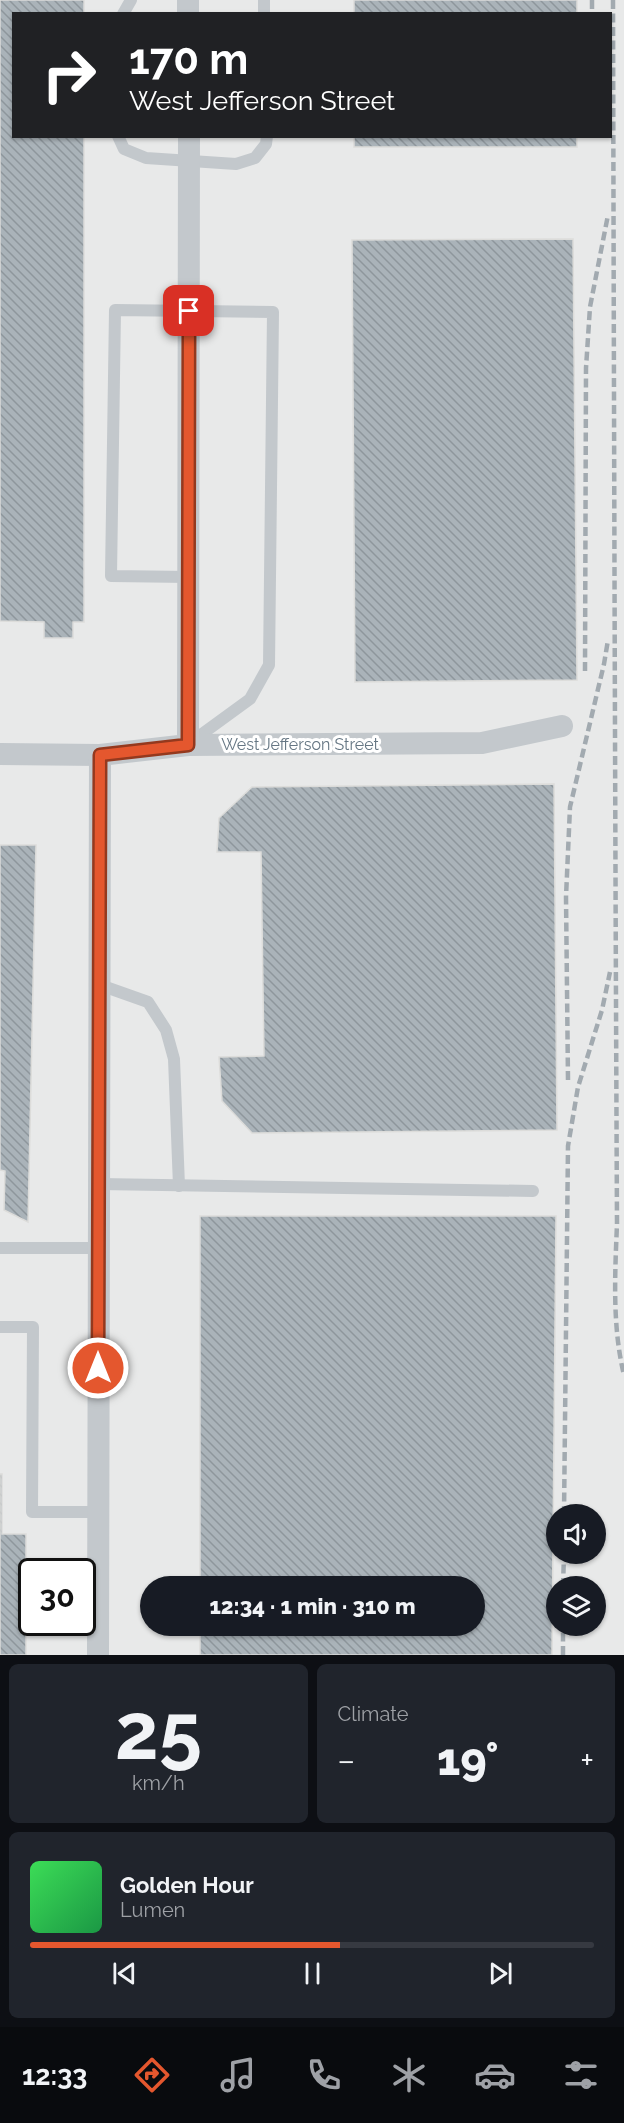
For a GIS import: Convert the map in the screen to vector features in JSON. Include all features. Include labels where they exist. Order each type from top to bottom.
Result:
[{"type":"street","points":[[188,745],[189,138]]},
{"type":"street","name":"West Jefferson Street","points":[[0,754],[100,755],[188,745],[482,743],[562,726]]},
{"type":"street","points":[[98,1655],[100,755]]},
{"type":"lane","points":[[119,138],[124,149],[146,158],[236,164],[255,158],[266,144],[267,138]]},
{"type":"lane","points":[[188,745],[250,699],[269,665],[273,312],[115,310],[111,576],[189,577]]},
{"type":"lane","points":[[100,985],[148,1002],[166,1030],[174,1059],[179,1185]]},
{"type":"lane","points":[[99,1184],[533,1191]]},
{"type":"lane","points":[[0,1248],[99,1248]]},
{"type":"lane","points":[[0,1327],[33,1327],[32,1512],[98,1512]]},
{"type":"shaded area","points":[[0,0],[624,0],[624,1655],[0,1655]]},
{"type":"building","points":[[0,0],[84,0],[84,12],[12,12],[12,138],[84,138],[84,622],[73,622],[73,638],[44,638],[44,622],[0,621]]},
{"type":"building","points":[[354,0],[577,0],[577,12],[354,12]]},
{"type":"building","points":[[354,138],[577,138],[577,147],[354,147]]},
{"type":"building","points":[[573,239],[577,680],[355,682],[352,240]]},
{"type":"building","points":[[554,784],[557,1130],[252,1133],[222,1101],[219,1057],[264,1056],[261,852],[217,852],[219,818],[252,787]]},
{"type":"building","points":[[0,845],[36,845],[28,1222],[4,1210],[5,1171],[0,1170]]},
{"type":"building","points":[[200,1216],[556,1216],[553,1504],[546,1504],[546,1564],[553,1564],[553,1576],[546,1576],[546,1636],[552,1636],[552,1655],[200,1655],[200,1636],[485,1636],[485,1576],[200,1576]]},
{"type":"building","points":[[0,1474],[2,1474],[2,1534],[26,1534],[26,1558],[18,1558],[18,1636],[26,1636],[26,1655],[0,1655]]},
{"type":"railway","points":[[592,0],[592,12]]},
{"type":"railway","points":[[613,0],[617,1224],[615,1300],[624,1375]]},
{"type":"railway","points":[[585,671],[586,368],[590,307],[608,215]]},
{"type":"railway","points":[[568,1080],[566,897],[570,807],[608,640]]},
{"type":"railway","points":[[564,1504],[568,1146],[578,1087],[602,1010],[610,972]]},
{"type":"railway","points":[[563,1576],[564,1564]]},
{"type":"railway","points":[[563,1636],[563,1655]]},
{"type":"route","points":[[98,1368],[100,755],[188,745],[189,311]]}]
